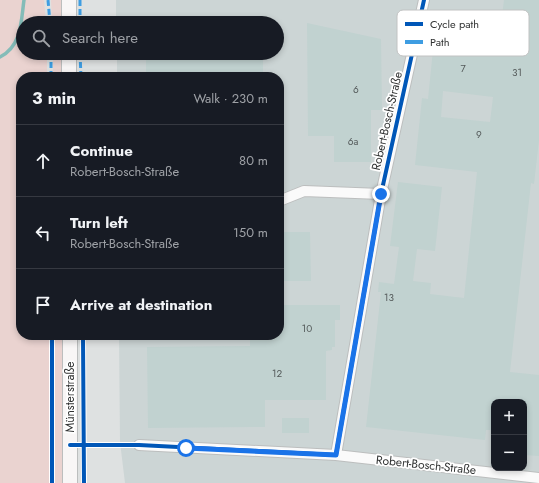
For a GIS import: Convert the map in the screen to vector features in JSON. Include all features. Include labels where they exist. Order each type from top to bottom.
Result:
[{"type":"main road","points":[[69,0],[69,16]]},
{"type":"main road","points":[[69,60],[69,72]]},
{"type":"main road","name":"Münsterstraße","points":[[70,340],[70,483]]},
{"type":"street","name":"Robert-Bosch-Straße","points":[[422,10],[424,0]]},
{"type":"street","name":"Robert-Bosch-Straße","points":[[336,455],[381,194],[412,56]]},
{"type":"street","points":[[284,199],[304,191],[381,194]]},
{"type":"street","name":"Robert-Bosch-Straße","points":[[139,445],[336,455],[539,478]]},
{"type":"shaded area","points":[[0,0],[44,0],[45,16],[16,16],[16,60],[47,60],[47,72],[16,72],[16,340],[49,340],[49,483],[0,483]]},
{"type":"shaded area","points":[[51,0],[61,0],[61,16],[52,16]]},
{"type":"shaded area","points":[[116,0],[539,0],[539,483],[125,483],[120,442],[119,340],[284,340],[284,72],[117,72],[117,60],[284,60],[284,16],[116,16]]},
{"type":"shaded area","points":[[53,60],[62,60],[62,72],[53,72]]},
{"type":"shaded area","points":[[54,340],[63,340],[64,483],[55,483]]},
{"type":"building","points":[[504,0],[539,0],[539,140],[534,184],[531,183],[510,372],[539,375],[539,456],[527,455],[527,399],[491,399],[491,430],[486,430],[485,440],[366,427],[381,292],[378,292],[379,282],[394,284],[399,247],[390,246],[398,182],[442,187],[435,251],[417,249],[413,281],[431,283],[430,294],[464,298],[477,172],[415,165],[422,98],[428,99],[432,56],[529,56],[529,10],[503,10]],"holes":[[[443,91],[493,97],[490,122],[441,117]]]},
{"type":"building","points":[[307,23],[381,39],[382,110],[371,110],[371,162],[334,162],[334,136],[308,136]]},
{"type":"building","points":[[146,60],[263,60],[263,72],[146,72]]},
{"type":"building","points":[[284,232],[310,232],[311,281],[284,281]]},
{"type":"building","points":[[284,305],[340,305],[340,320],[335,320],[335,347],[332,347],[332,350],[326,351],[326,400],[265,400],[265,427],[148,428],[147,347],[250,346],[250,340],[284,340]]},
{"type":"building","points":[[282,418],[309,418],[309,433],[282,433]]},
{"type":"waterway","points":[[22,16],[24,0]]},
{"type":"waterway","points":[[0,57],[13,46],[16,40]]},
{"type":"marked path","points":[[48,0],[49,16]]},
{"type":"marked path","points":[[80,0],[80,16]]},
{"type":"marked path","points":[[51,60],[51,72]]},
{"type":"marked path","points":[[80,60],[81,72]]},
{"type":"cycle path","points":[[422,10],[424,0]]},
{"type":"cycle path","points":[[70,445],[139,445],[336,455],[381,194],[412,56]]},
{"type":"cycle path","points":[[52,340],[52,483]]},
{"type":"cycle path","points":[[83,340],[84,483]]},
{"type":"route","points":[[186,448],[336,455],[381,194]]}]
